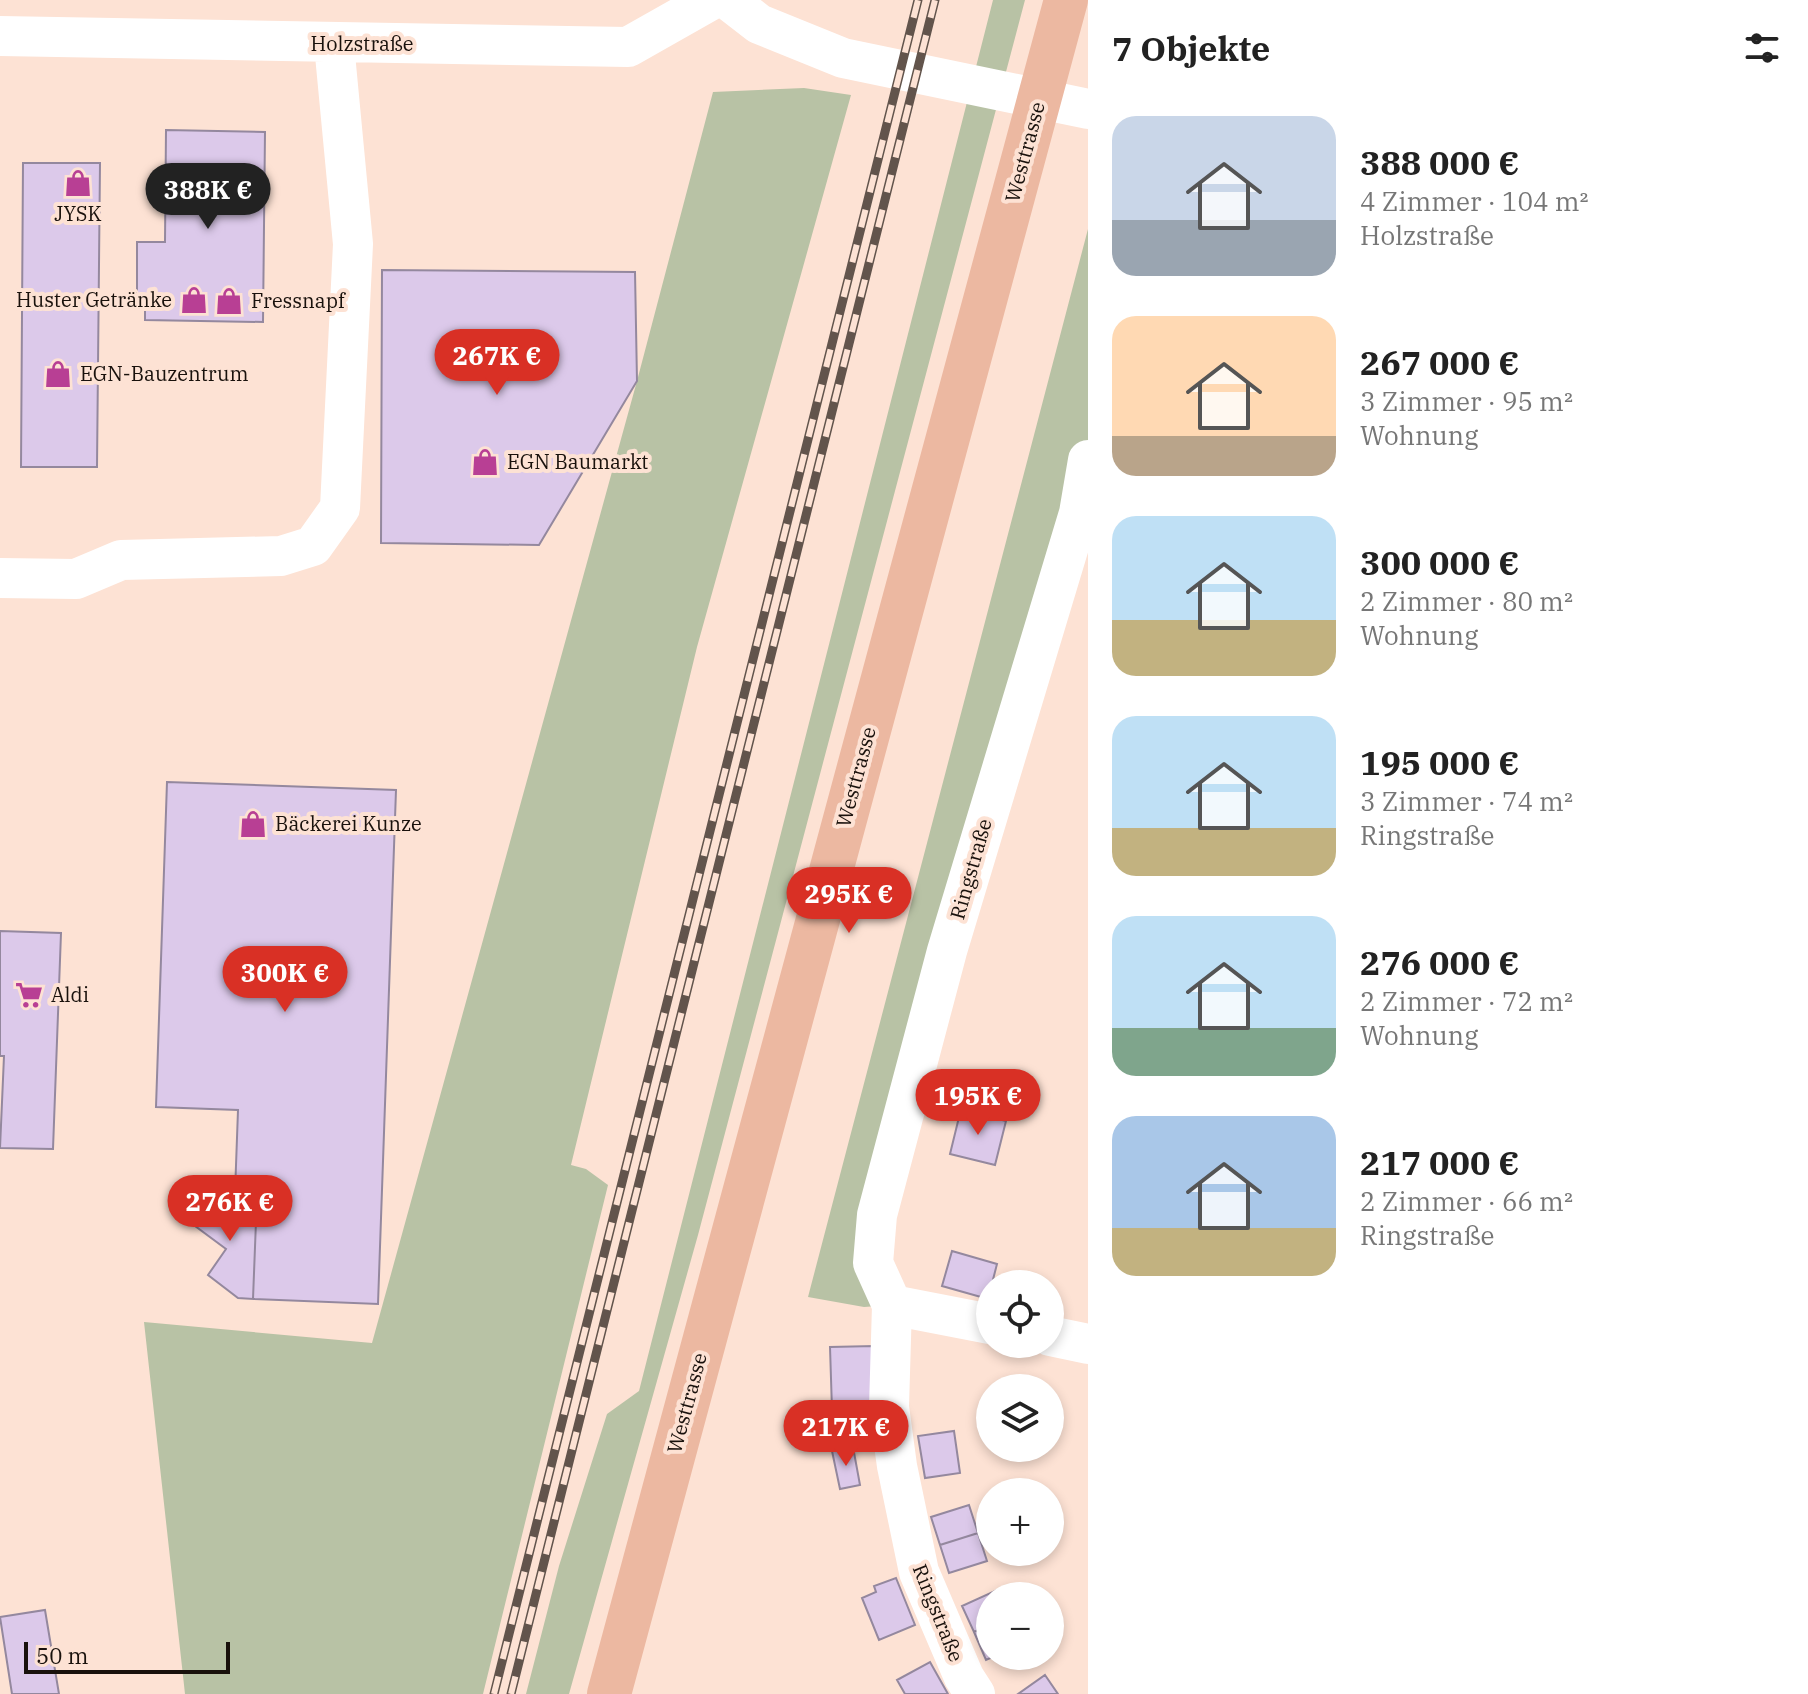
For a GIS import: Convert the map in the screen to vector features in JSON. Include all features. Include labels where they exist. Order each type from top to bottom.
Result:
[{"type":"main road","name":"Westtrasse","points":[[609,1694],[1066,0]]},
{"type":"street","name":"Holzstraße","points":[[0,36],[628,47],[711,0]]},
{"type":"street","points":[[728,0],[759,24],[843,58],[1086,109]]},
{"type":"street","points":[[0,578],[76,579],[121,560],[281,556],[313,546],[340,508],[353,244],[334,44]]},
{"type":"street","name":"Ringstraße","points":[[975,1694],[964,1677],[919,1572],[889,1407],[892,1305],[873,1263],[877,1215],[959,909],[1079,513],[1088,460]]},
{"type":"street","points":[[892,1305],[976,1321]]},
{"type":"street","points":[[1064,1339],[1088,1344]]},
{"type":"green space","points":[[993,0],[1025,0],[698,1235],[569,1694],[526,1694],[559,1566],[607,1414],[639,1391]]},
{"type":"green space","points":[[804,88],[851,95],[697,647],[571,1165],[586,1169],[608,1185],[483,1694],[185,1694],[144,1322],[372,1343],[637,381],[713,92]]},
{"type":"green space","points":[[1088,229],[1088,460],[877,1215],[892,1305],[864,1307],[808,1297]]},
{"type":"building","points":[[166,130],[265,132],[263,322],[145,320],[145,303],[137,303],[137,242],[165,242]]},
{"type":"building","points":[[23,163],[100,163],[97,467],[21,467]]},
{"type":"building","name":"EGN Baumarkt","points":[[382,270],[635,272],[637,381],[539,545],[381,543]]},
{"type":"building","points":[[167,782],[396,790],[378,1304],[253,1299],[256,1221],[234,1221],[238,1110],[156,1107]]},
{"type":"building","name":"Aldi","points":[[0,931],[61,933],[53,1149],[0,1148],[4,1056],[0,1056]]},
{"type":"building","points":[[961,1109],[1006,1121],[995,1165],[950,1154]]},
{"type":"building","points":[[219,1183],[235,1199],[234,1221],[256,1221],[253,1299],[238,1298],[208,1275],[226,1249],[191,1223]]},
{"type":"building","points":[[952,1251],[997,1264],[995,1270],[976,1270],[976,1296],[942,1286]]},
{"type":"building","points":[[874,1346],[876,1409],[832,1410],[830,1347]]},
{"type":"building","points":[[954,1431],[960,1473],[925,1478],[918,1436]]},
{"type":"building","points":[[853,1447],[860,1485],[840,1489],[832,1451]]},
{"type":"building","points":[[969,1505],[976,1534],[940,1545],[931,1517]]},
{"type":"building","points":[[976,1534],[976,1564],[949,1573],[940,1545]]},
{"type":"building","points":[[896,1578],[915,1625],[879,1640],[862,1598],[876,1592],[874,1586]]},
{"type":"building","points":[[976,1600],[976,1631],[974,1632],[962,1606]]},
{"type":"building","points":[[45,1610],[59,1694],[12,1694],[0,1617]]},
{"type":"building","points":[[930,1662],[948,1694],[905,1694],[897,1680]]},
{"type":"building","points":[[1045,1675],[1058,1694],[1018,1694]]},
{"type":"railway","points":[[494,1694],[918,0]]},
{"type":"railway","points":[[511,1694],[935,0]]},
{"type":"place","name":"JYSK","points":[[78,183]]},
{"type":"place","name":"Huster Getränke","points":[[194,300]]},
{"type":"place","name":"Fressnapf","points":[[229,301]]},
{"type":"place","name":"EGN-Bauzentrum","points":[[58,374]]},
{"type":"place","name":"EGN Baumarkt","points":[[485,462]]},
{"type":"place","name":"Bäckerei Kunze","points":[[253,824]]},
{"type":"place","name":"Aldi","points":[[29,995]]}]
